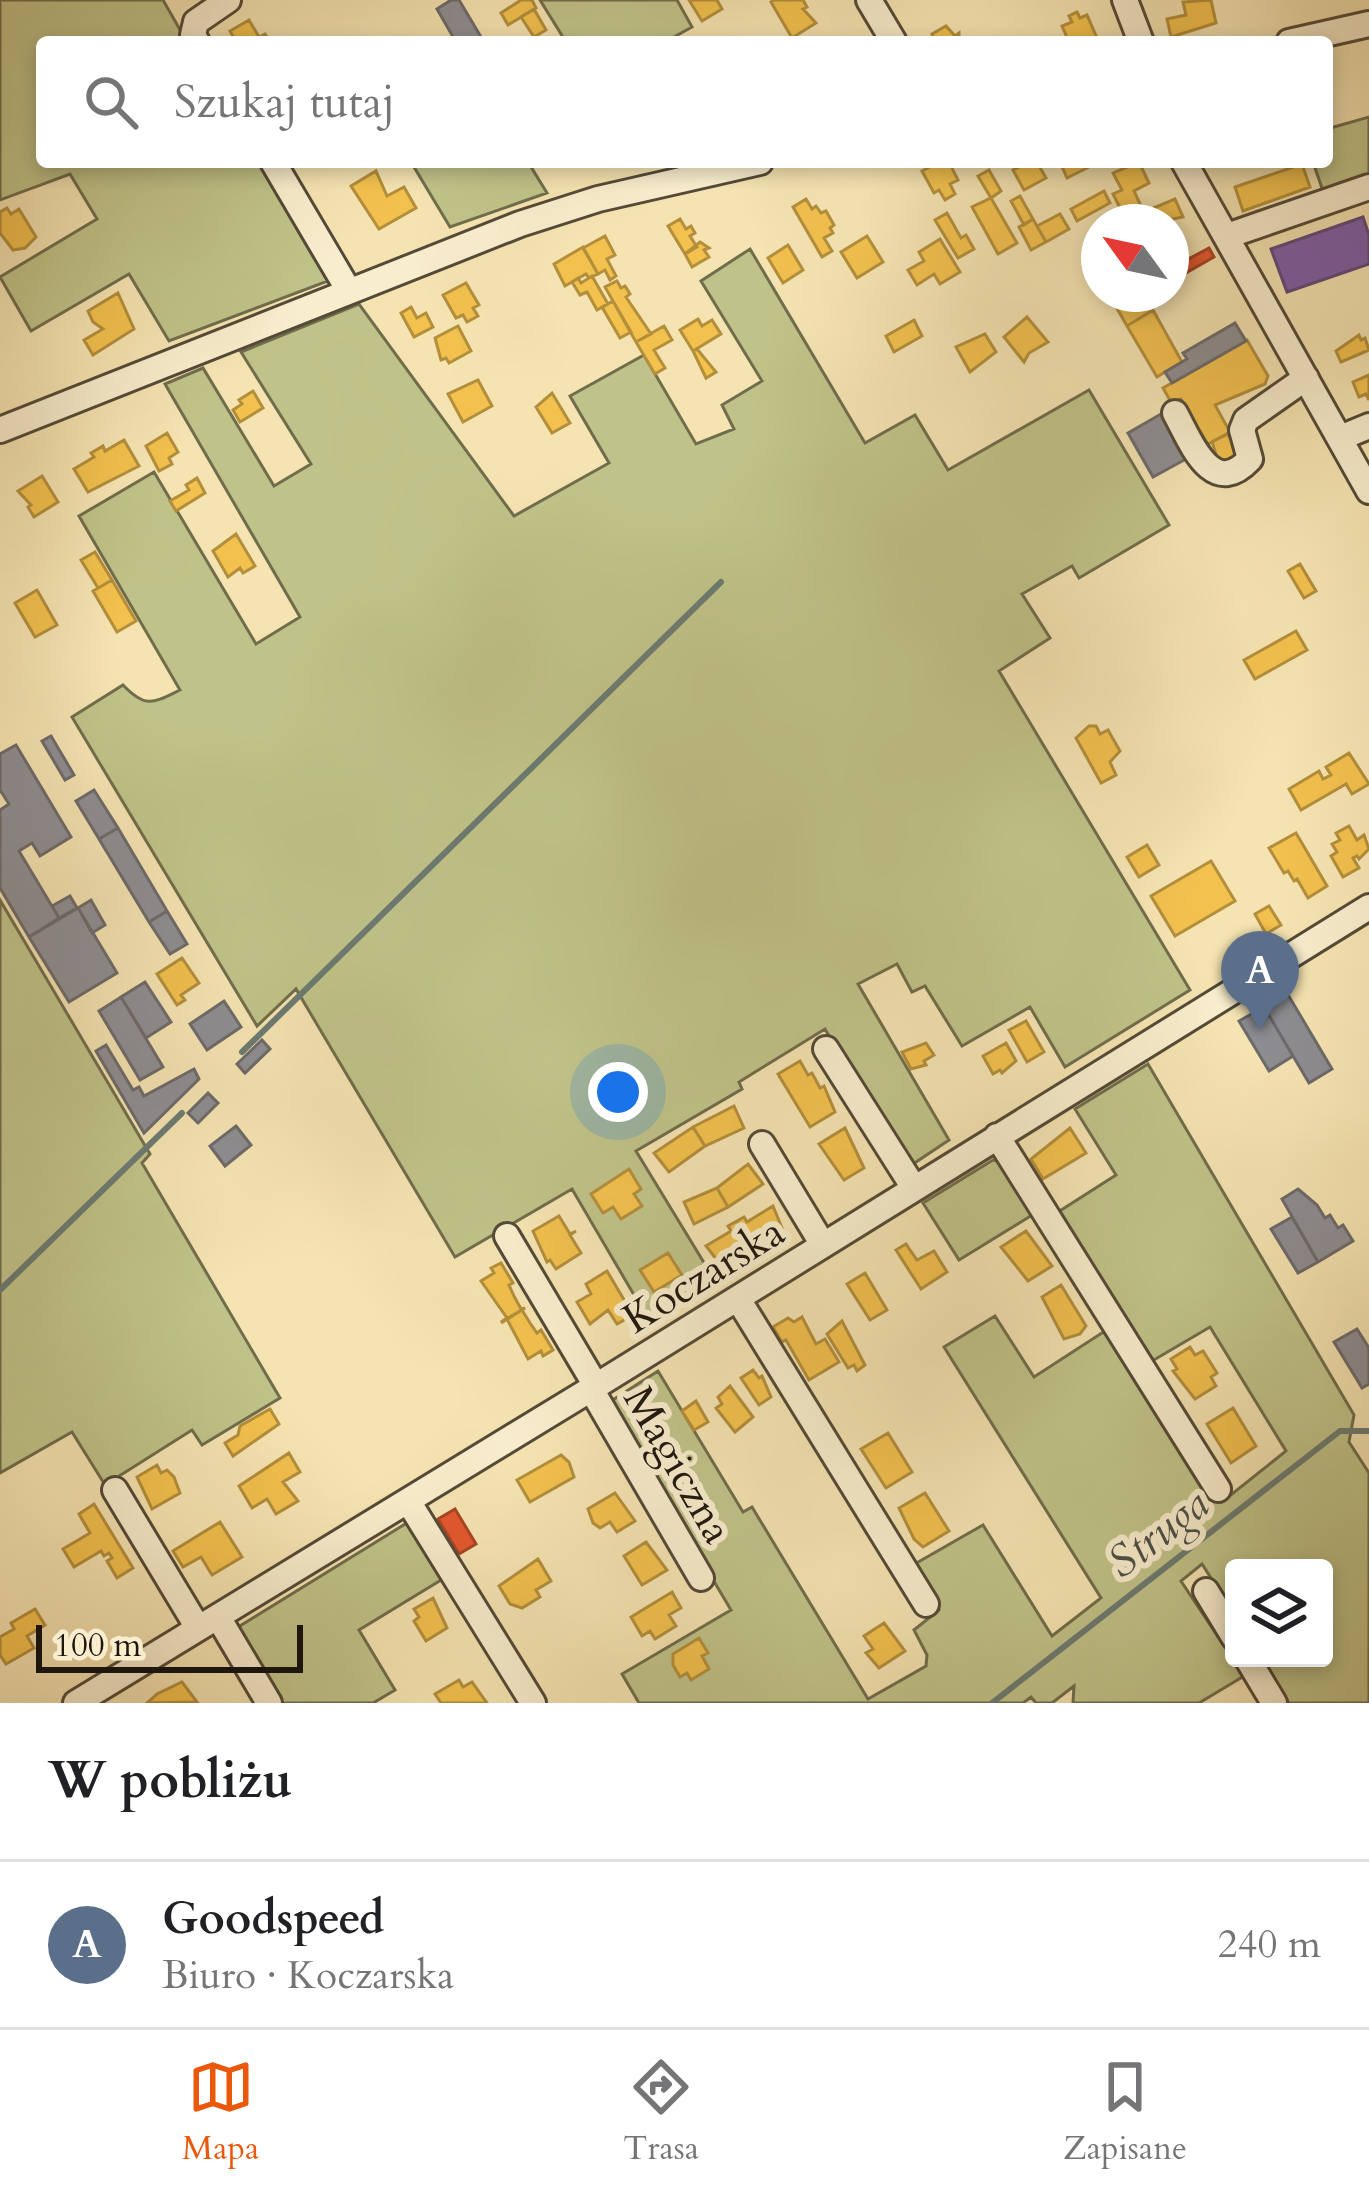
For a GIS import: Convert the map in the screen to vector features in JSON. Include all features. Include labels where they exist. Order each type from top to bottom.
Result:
[{"type":"street","points":[[195,36],[201,16],[228,0]]},
{"type":"street","points":[[869,0],[890,36]]},
{"type":"street","points":[[1125,0],[1139,36]]},
{"type":"street","points":[[1316,36],[1369,24]]},
{"type":"street","points":[[277,168],[350,291]]},
{"type":"street","points":[[0,430],[520,224],[598,199],[734,168]]},
{"type":"street","points":[[1187,168],[1369,491]]},
{"type":"street","points":[[1227,236],[1369,188]]},
{"type":"street","points":[[1175,413],[1202,463],[1234,473],[1250,459],[1242,430],[1246,420],[1306,378]]},
{"type":"street","points":[[1340,439],[1369,426]]},
{"type":"street","name":"Koczarska","points":[[76,1703],[114,1693],[208,1623],[1369,907]]},
{"type":"street","points":[[826,1049],[914,1188]]},
{"type":"street","points":[[998,1136],[1219,1489]]},
{"type":"street","points":[[762,1144],[823,1245]]},
{"type":"street","name":"Magiczna","points":[[507,1236],[700,1578]]},
{"type":"street","points":[[738,1298],[926,1604]]},
{"type":"street","points":[[116,1490],[269,1703]]},
{"type":"street","points":[[408,1501],[533,1703]]},
{"type":"street","points":[[1205,1591],[1225,1623]]},
{"type":"street","points":[[1252,1667],[1274,1703]]},
{"type":"green space","points":[[0,0],[163,0],[184,36],[36,36],[36,168],[262,168],[328,281],[169,341],[129,274],[31,331],[0,277],[97,219],[70,174],[0,200]]},
{"type":"green space","points":[[540,0],[677,0],[692,27],[676,36],[562,36]]},
{"type":"green space","points":[[1369,117],[1369,178],[1324,194],[1315,168],[1333,168],[1333,127]]},
{"type":"green space","points":[[415,168],[532,168],[547,193],[450,227]]},
{"type":"green space","points":[[750,249],[865,443],[915,415],[948,470],[1089,390],[1169,525],[1079,578],[1072,566],[1022,594],[1050,638],[999,671],[1190,990],[1065,1067],[1030,1007],[962,1046],[925,986],[912,992],[897,964],[858,984],[949,1140],[907,1168],[825,1029],[739,1082],[742,1089],[636,1151],[717,1284],[651,1324],[572,1189],[455,1257],[296,989],[257,1026],[72,717],[123,685],[144,701],[180,690],[79,516],[154,472],[256,644],[300,617],[165,384],[203,368],[274,486],[311,464],[241,352],[359,304],[514,516],[609,463],[570,396],[644,355],[696,444],[734,429],[722,405],[762,381],[701,281]]},
{"type":"green space","points":[[0,900],[150,1154],[142,1163],[280,1398],[202,1445],[192,1430],[105,1485],[72,1432],[0,1473]]},
{"type":"green space","points":[[1148,1064],[1354,1415],[1349,1442],[1369,1473],[1369,1703],[1289,1703],[1267,1667],[1333,1667],[1333,1559],[1225,1559],[1225,1600],[1202,1564],[1181,1581],[1225,1647],[1225,1667],[1238,1667],[1244,1676],[1199,1703],[1073,1703],[1074,1686],[1052,1703],[1036,1703],[1031,1697],[1023,1703],[639,1703],[622,1674],[731,1610],[608,1403],[658,1371],[743,1512],[752,1507],[868,1699],[926,1666],[927,1655],[914,1630],[939,1610],[913,1565],[983,1525],[1052,1636],[1101,1598],[944,1347],[995,1316],[1034,1377],[1108,1329],[1154,1392],[1222,1502],[1286,1451],[1210,1327],[1147,1364],[1055,1214],[1116,1175],[1075,1109]]},
{"type":"green space","points":[[993,1160],[1007,1163],[1037,1212],[959,1260],[923,1203]]},
{"type":"green space","points":[[410,1521],[446,1577],[359,1630],[395,1690],[373,1703],[279,1703],[235,1629]]},
{"type":"building: Mieszkania","points":[[521,0],[532,0],[536,8],[508,25],[501,13]]},
{"type":"building: Mieszkania","points":[[689,0],[717,0],[722,9],[702,21]]},
{"type":"building: Mieszkania","points":[[803,0],[807,7],[803,9],[816,23],[791,36],[771,2]]},
{"type":"building: Mieszkania","points":[[1211,0],[1216,23],[1171,36],[1167,19],[1186,15],[1183,2]]},
{"type":"building: Mieszkania","points":[[534,9],[546,30],[533,36],[521,17]]},
{"type":"building: Mieszkania","points":[[1087,15],[1096,36],[1066,36],[1062,26],[1072,22],[1069,16]]},
{"type":"building: Mieszkania","points":[[249,20],[258,36],[233,36],[230,31]]},
{"type":"building: Mieszkania","points":[[946,26],[955,36],[932,36]]},
{"type":"building: Mieszkania","points":[[952,168],[958,180],[950,184],[955,194],[945,200],[939,190],[934,193],[922,171]]},
{"type":"building: Mieszkania","points":[[1040,168],[1046,178],[1024,190],[1013,170]]},
{"type":"building: Mieszkania","points":[[1063,168],[1087,168],[1067,178]]},
{"type":"building: Mieszkania","points":[[1142,168],[1149,183],[1134,191],[1140,204],[1118,204],[1113,194],[1122,190],[1113,173]]},
{"type":"building: Mieszkania","points":[[1303,168],[1310,187],[1243,211],[1235,187]]},
{"type":"building: Mieszkania","points":[[989,170],[1001,191],[991,198],[978,176]]},
{"type":"building: Mieszkania","points":[[376,171],[387,196],[404,187],[416,208],[379,229],[351,186]]},
{"type":"building: Mieszkania","points":[[1104,191],[1110,203],[1081,204],[1077,221],[1071,209]]},
{"type":"building: Mieszkania","points":[[1020,196],[1033,219],[1024,225],[1011,201]]},
{"type":"building: Mieszkania","points":[[991,198],[1017,243],[998,254],[972,207]]},
{"type":"building: Mieszkania","points":[[806,199],[812,209],[826,211],[834,225],[833,233],[824,238],[832,251],[822,257],[793,207]]},
{"type":"building: Mieszkania","points":[[7,208],[11,214],[19,209],[36,237],[25,248],[13,250],[0,233],[0,212]]},
{"type":"building: Mieszkania","points":[[947,213],[961,238],[966,235],[974,249],[958,258],[935,220]]},
{"type":"building: Mieszkania","points":[[1060,214],[1069,229],[1046,242],[1037,226]]},
{"type":"building: Mieszkania","points":[[680,219],[686,229],[691,226],[695,233],[690,236],[697,247],[685,254],[668,226]]},
{"type":"building: Mieszkania","points":[[1033,219],[1046,242],[1031,250],[1019,227]]},
{"type":"building: Mieszkania","points":[[605,236],[615,255],[607,259],[616,276],[610,280],[605,270],[598,274],[583,248]]},
{"type":"building: Mieszkania","points":[[867,236],[883,262],[857,278],[841,252]]},
{"type":"building: Mieszkania","points":[[940,239],[960,272],[940,284],[934,274],[917,285],[908,270],[924,261],[919,252]]},
{"type":"building: Mieszkania","points":[[700,242],[709,248],[704,250],[709,257],[692,267],[685,254]]},
{"type":"building: Mieszkania","points":[[788,245],[803,270],[783,283],[768,258]]},
{"type":"building: Mieszkania","points":[[583,247],[598,274],[589,278],[586,274],[565,286],[554,264]]},
{"type":"building: Mieszkania","points":[[592,276],[608,304],[597,310],[587,292],[580,295],[572,282]]},
{"type":"building: Mieszkania","points":[[617,281],[621,288],[625,286],[630,294],[626,297],[651,334],[636,342],[605,287]]},
{"type":"building: Mieszkania","points":[[466,283],[479,305],[473,308],[478,316],[467,322],[463,315],[456,318],[443,295]]},
{"type":"building: Mieszkania","points":[[118,293],[134,329],[93,355],[84,340],[103,329],[88,311]]},
{"type":"building: Mieszkania","points":[[613,301],[631,332],[620,338],[602,307]]},
{"type":"building: Mieszkania","points":[[411,307],[417,318],[426,313],[433,327],[414,337],[401,313]]},
{"type":"building: Mieszkania","points":[[1119,312],[1150,312],[1127,326]]},
{"type":"building: Mieszkania","points":[[1154,312],[1182,362],[1157,377],[1127,326]]},
{"type":"building: Mieszkania","points":[[1027,317],[1048,342],[1029,353],[1024,362],[1004,337]]},
{"type":"building: Mieszkania","points":[[698,319],[702,326],[712,320],[721,334],[693,351],[680,330]]},
{"type":"building: Mieszkania","points":[[914,320],[922,336],[894,352],[886,336]]},
{"type":"building: Mieszkania","points":[[458,326],[471,351],[449,363],[446,358],[441,360],[435,338]]},
{"type":"building: Mieszkania","points":[[664,326],[672,340],[654,350],[665,368],[655,374],[636,342]]},
{"type":"building: Mieszkania","points":[[985,334],[996,352],[970,372],[956,347]]},
{"type":"building: Mieszkania","points":[[1359,335],[1369,350],[1341,362],[1336,351]]},
{"type":"building: Mieszkania","points":[[1247,340],[1268,376],[1265,384],[1215,405],[1230,432],[1206,445],[1181,399],[1172,404],[1163,388]]},
{"type":"building: Mieszkania","points":[[697,349],[716,372],[706,378],[693,351]]},
{"type":"building: Mieszkania","points":[[1369,375],[1369,400],[1366,394],[1359,397],[1353,382]]},
{"type":"building: Mieszkania","points":[[478,380],[492,406],[463,422],[448,394]]},
{"type":"building: Mieszkania","points":[[253,391],[263,408],[240,422],[233,410]]},
{"type":"building: Mieszkania","points":[[552,393],[570,423],[552,433],[536,407]]},
{"type":"building: Mieszkania","points":[[167,433],[178,452],[169,458],[172,464],[159,471],[146,446]]},
{"type":"building: Mieszkania","points":[[1228,434],[1235,436],[1244,453],[1220,466],[1212,442]]},
{"type":"building: Mieszkania","points":[[124,440],[139,466],[88,492],[74,469],[103,446],[105,451]]},
{"type":"building: Mieszkania","points":[[42,476],[58,502],[34,517],[31,505],[18,491]]},
{"type":"building: Mieszkania","points":[[197,478],[205,493],[176,511],[170,501],[189,490],[186,485]]},
{"type":"building: Mieszkania","points":[[236,534],[255,566],[243,573],[240,568],[228,577],[213,551]]},
{"type":"building: Mieszkania","points":[[95,552],[112,580],[98,588],[81,560]]},
{"type":"building: Mieszkania","points":[[1300,564],[1316,591],[1304,598],[1288,571]]},
{"type":"building: Mieszkania","points":[[112,580],[136,621],[117,632],[93,591]]},
{"type":"building: Mieszkania","points":[[37,590],[57,625],[35,637],[15,603]]},
{"type":"building: Mieszkania","points":[[1296,631],[1307,650],[1255,679],[1244,660]]},
{"type":"building: Mieszkania","points":[[1089,726],[1096,726],[1100,734],[1108,730],[1120,751],[1110,762],[1116,775],[1101,783],[1076,738]]},
{"type":"building: Mieszkania","points":[[1349,753],[1369,784],[1352,794],[1346,784],[1301,810],[1289,789],[1319,771],[1323,779],[1331,775],[1326,767]]},
{"type":"building: Mieszkania","points":[[1349,826],[1357,840],[1364,835],[1369,849],[1359,859],[1353,858],[1359,868],[1343,877],[1331,856],[1337,852],[1332,844],[1340,840],[1336,833]]},
{"type":"building: Mieszkania","points":[[1296,833],[1327,886],[1308,898],[1269,848]]},
{"type":"building: Mieszkania","points":[[1147,845],[1159,865],[1139,877],[1127,857]]},
{"type":"building: Mieszkania","points":[[1211,861],[1235,901],[1175,936],[1151,896]]},
{"type":"building: Mieszkania","points":[[1269,906],[1281,925],[1266,934],[1255,914]]},
{"type":"building: Mieszkania","points":[[182,958],[199,983],[181,995],[185,1000],[177,1005],[157,974]]},
{"type":"building: Mieszkania","points":[[1026,1021],[1044,1052],[1027,1062],[1009,1030]]},
{"type":"building: Mieszkania","points":[[926,1043],[934,1055],[924,1061],[926,1065],[911,1069],[902,1052]]},
{"type":"building: Mieszkania","points":[[1006,1043],[1016,1061],[993,1074],[983,1056]]},
{"type":"building: Mieszkania","points":[[800,1061],[820,1088],[824,1086],[835,1112],[810,1127],[778,1074]]},
{"type":"building: Mieszkania","points":[[734,1106],[744,1128],[705,1146],[693,1127]]},
{"type":"building: Mieszkania","points":[[693,1127],[705,1146],[669,1172],[654,1153]]},
{"type":"building: Mieszkania","points":[[845,1128],[864,1168],[844,1180],[819,1144]]},
{"type":"building: Mieszkania","points":[[1070,1128],[1086,1153],[1043,1179],[1031,1159]]},
{"type":"building: Mieszkania","points":[[748,1164],[763,1184],[728,1207],[717,1188]]},
{"type":"building: Mieszkania","points":[[629,1169],[641,1189],[634,1194],[642,1206],[621,1219],[613,1207],[603,1213],[591,1194]]},
{"type":"building: Mieszkania","points":[[717,1188],[728,1207],[694,1224],[684,1202]]},
{"type":"building: Mieszkania","points":[[773,1206],[782,1228],[758,1242],[756,1238],[748,1242],[737,1221],[744,1217],[747,1222]]},
{"type":"building: Mieszkania","points":[[559,1216],[570,1234],[576,1231],[570,1235],[581,1253],[556,1269],[547,1262],[533,1231]]},
{"type":"building: Mieszkania","points":[[737,1221],[748,1242],[741,1247],[743,1251],[720,1264],[706,1246],[731,1231],[728,1226]]},
{"type":"building: Mieszkania","points":[[1026,1231],[1052,1266],[1028,1281],[1001,1247]]},
{"type":"building: Mieszkania","points":[[906,1244],[917,1260],[934,1251],[947,1272],[921,1289],[896,1250]]},
{"type":"building: Mieszkania","points":[[668,1253],[682,1275],[654,1292],[640,1270]]},
{"type":"building: Mieszkania","points":[[501,1263],[513,1283],[509,1285],[514,1296],[521,1309],[525,1308],[501,1322],[507,1318],[481,1281]]},
{"type":"building: Mieszkania","points":[[607,1271],[633,1315],[617,1324],[608,1310],[590,1324],[577,1302],[591,1294],[586,1284]]},
{"type":"building: Mieszkania","points":[[865,1273],[887,1310],[870,1320],[847,1284]]},
{"type":"building: Mieszkania","points":[[1061,1285],[1086,1326],[1080,1334],[1064,1339],[1042,1297]]},
{"type":"building: Mieszkania","points":[[525,1308],[530,1323],[537,1333],[541,1330],[553,1350],[528,1359],[507,1319]]},
{"type":"building: Mieszkania","points":[[802,1317],[816,1344],[825,1339],[839,1362],[809,1380],[773,1327],[788,1318],[794,1322]]},
{"type":"building: Mieszkania","points":[[842,1321],[865,1365],[857,1371],[854,1365],[848,1368],[827,1334]]},
{"type":"building: Mieszkania","points":[[1190,1347],[1195,1355],[1203,1351],[1217,1373],[1211,1377],[1216,1386],[1195,1399],[1173,1371],[1177,1369],[1171,1359]]},
{"type":"building: Mieszkania","points":[[753,1370],[762,1376],[771,1397],[759,1405],[741,1378]]},
{"type":"building: Mieszkania","points":[[730,1386],[753,1417],[735,1432],[716,1408],[722,1404],[718,1397]]},
{"type":"building: Mieszkania","points":[[696,1401],[708,1422],[694,1430],[682,1411]]},
{"type":"building: Mieszkania","points":[[1233,1408],[1256,1446],[1231,1463],[1207,1424]]},
{"type":"building: Mieszkania","points":[[270,1409],[279,1424],[233,1456],[225,1443],[238,1435],[240,1426]]},
{"type":"building: Mieszkania","points":[[888,1433],[912,1472],[886,1488],[861,1449]]},
{"type":"building: Mieszkania","points":[[289,1453],[300,1472],[283,1482],[298,1501],[276,1514],[267,1499],[252,1508],[239,1486]]},
{"type":"building: Mieszkania","points":[[561,1455],[574,1477],[530,1502],[517,1480]]},
{"type":"building: Mieszkania","points":[[157,1465],[161,1473],[167,1470],[174,1477],[180,1493],[152,1509],[137,1477]]},
{"type":"building: Mieszkania","points":[[615,1493],[635,1521],[617,1532],[610,1522],[600,1528],[593,1523],[588,1509]]},
{"type":"building: Mieszkania","points":[[925,1493],[949,1531],[923,1547],[899,1508]]},
{"type":"building: Mieszkania","points":[[94,1504],[133,1568],[117,1578],[107,1561],[112,1558],[109,1553],[104,1556],[101,1551],[74,1567],[63,1549],[90,1533],[79,1514]]},
{"type":"building: Mieszkania","points":[[220,1522],[242,1557],[212,1575],[201,1557],[183,1567],[173,1551]]},
{"type":"building: Mieszkania","points":[[646,1542],[667,1570],[642,1585],[624,1556]]},
{"type":"building: Mieszkania","points":[[538,1559],[551,1581],[536,1590],[540,1597],[522,1608],[510,1604],[499,1586]]},
{"type":"building: Mieszkania","points":[[672,1592],[681,1608],[669,1615],[676,1626],[655,1639],[650,1631],[642,1636],[631,1617]]},
{"type":"building: Mieszkania","points":[[433,1598],[447,1628],[426,1641],[414,1621],[419,1617],[414,1609]]},
{"type":"building: Mieszkania","points":[[35,1609],[45,1625],[27,1636],[34,1648],[6,1664],[0,1655],[0,1637],[14,1629],[11,1623]]},
{"type":"building: Mieszkania","points":[[884,1623],[905,1651],[879,1668],[866,1653],[873,1649],[864,1636]]},
{"type":"building: Mieszkania","points":[[699,1638],[708,1653],[702,1656],[709,1669],[691,1680],[687,1673],[680,1677],[673,1654]]},
{"type":"building: Mieszkania","points":[[459,1680],[463,1687],[472,1682],[487,1703],[441,1703],[435,1694]]},
{"type":"building: Mieszkania","points":[[182,1682],[197,1702],[147,1703],[157,1694]]},
{"type":"building: Handel","points":[[1209,248],[1214,257],[1189,271],[1189,259]]},
{"type":"building: Handel","points":[[455,1509],[476,1544],[459,1554],[438,1519]]},
{"type":"building: Biura","points":[[1363,217],[1369,235],[1369,264],[1287,292],[1271,249]]},
{"type":"building: Przemysł","points":[[459,0],[480,36],[453,36],[437,9]]},
{"type":"building: Przemysł","points":[[1235,323],[1246,341],[1172,383],[1165,372],[1187,359],[1183,353]]},
{"type":"building: Przemysł","points":[[1161,414],[1186,459],[1153,477],[1128,433]]},
{"type":"building: Przemysł","points":[[51,736],[74,775],[65,780],[42,741]]},
{"type":"building: Przemysł","points":[[16,745],[71,837],[40,856],[32,843],[19,851],[59,918],[29,937],[0,888],[0,810],[9,804],[0,790],[0,754]]},
{"type":"building: Przemysł","points":[[94,790],[118,828],[99,839],[76,801]]},
{"type":"building: Przemysł","points":[[118,828],[167,911],[149,922],[99,839]]},
{"type":"building: Przemysł","points":[[70,896],[77,908],[59,918],[52,906]]},
{"type":"building: Przemysł","points":[[91,900],[105,925],[92,933],[78,908]]},
{"type":"building: Przemysł","points":[[78,908],[117,973],[69,1002],[29,937]]},
{"type":"building: Przemysł","points":[[167,911],[187,944],[170,954],[149,922]]},
{"type":"building: Przemysł","points":[[145,982],[171,1022],[146,1038],[121,997]]},
{"type":"building: Przemysł","points":[[1287,993],[1332,1069],[1309,1083],[1264,1007]]},
{"type":"building: Przemysł","points":[[121,997],[163,1067],[140,1080],[99,1011]]},
{"type":"building: Przemysł","points":[[224,1001],[241,1027],[207,1050],[190,1024]]},
{"type":"building: Przemysł","points":[[1264,1007],[1293,1056],[1269,1071],[1239,1021]]},
{"type":"building: Przemysł","points":[[262,1040],[270,1049],[245,1073],[237,1064]]},
{"type":"building: Przemysł","points":[[106,1045],[133,1090],[139,1087],[144,1096],[194,1069],[199,1079],[144,1133],[96,1051]]},
{"type":"building: Przemysł","points":[[208,1093],[218,1103],[198,1123],[188,1113]]},
{"type":"building: Przemysł","points":[[236,1126],[251,1145],[225,1166],[210,1146]]},
{"type":"building: Przemysł","points":[[1298,1189],[1325,1218],[1330,1215],[1338,1228],[1343,1225],[1353,1241],[1318,1262],[1282,1199]]},
{"type":"building: Przemysł","points":[[1292,1217],[1318,1262],[1298,1273],[1271,1229]]},
{"type":"building: Przemysł","points":[[1357,1329],[1369,1348],[1369,1384],[1362,1388],[1334,1342]]},
{"type":"waterway","points":[[242,1052],[721,582]]},
{"type":"waterway","points":[[0,1290],[182,1113]]},
{"type":"waterway","name":"Struga","points":[[992,1703],[1340,1431],[1369,1431]]},
{"type":"place","name":"Goodspeed","points":[[1260,1030]]}]
